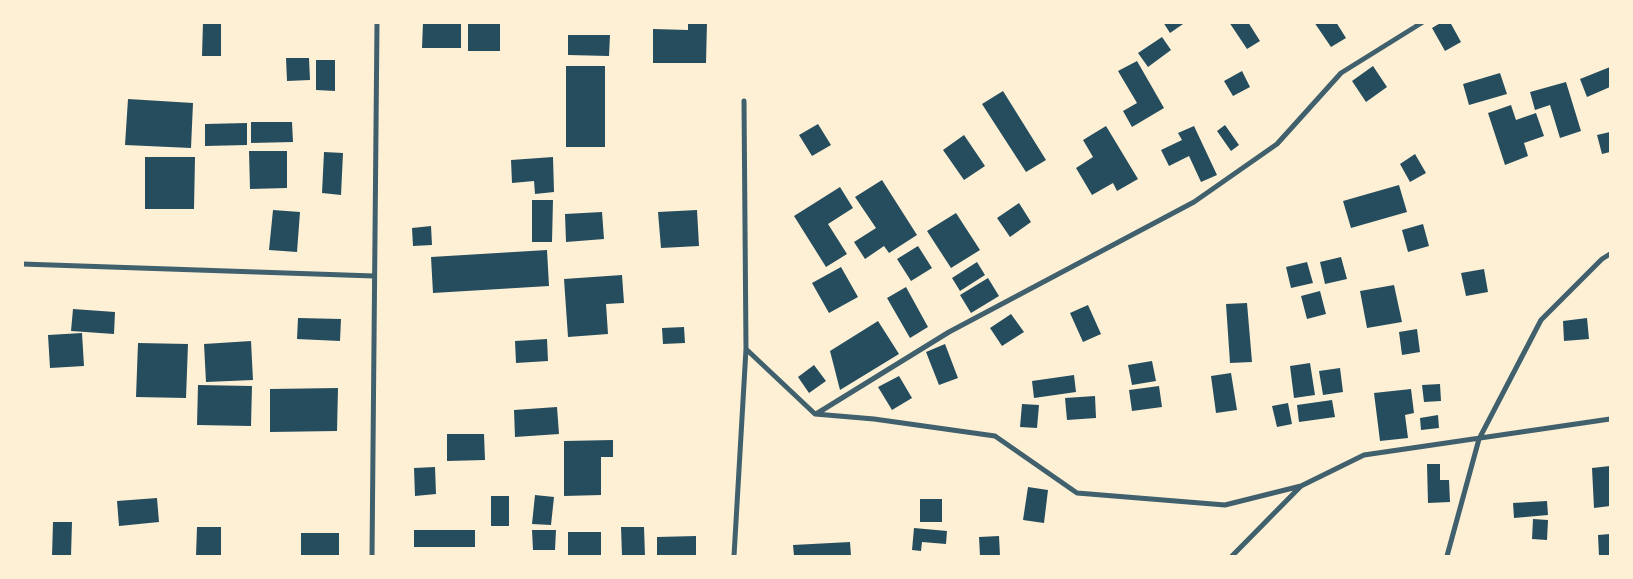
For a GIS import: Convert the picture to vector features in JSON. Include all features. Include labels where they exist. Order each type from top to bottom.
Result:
[{"type":"street","points":[[372,556],[377,22]]},
{"type":"street","points":[[816,414],[949,332],[1194,202],[1277,144],[1341,73],[1423,22]]},
{"type":"street","points":[[734,556],[746,349],[744,101]]},
{"type":"street","points":[[1447,556],[1479,439],[1541,320],[1602,259],[1610,254]]},
{"type":"street","points":[[22,264],[374,276]]},
{"type":"street","points":[[746,349],[816,414],[874,419],[995,436],[1077,493],[1225,505],[1301,486],[1364,455],[1610,419]]},
{"type":"street","points":[[1232,556],[1301,486]]},
{"type":"building","points":[[203,22],[221,22],[221,56],[202,56]]},
{"type":"building","points":[[423,22],[461,22],[461,48],[422,48]]},
{"type":"building","points":[[468,22],[500,22],[500,51],[468,51]]},
{"type":"building","points":[[688,22],[707,22],[706,63],[653,63],[653,29],[688,30]]},
{"type":"building","points":[[1163,22],[1186,22],[1170,33]]},
{"type":"building","points":[[1229,22],[1248,22],[1260,41],[1247,49]]},
{"type":"building","points":[[1314,22],[1336,22],[1346,38],[1331,47]]},
{"type":"building","points":[[1442,22],[1450,22],[1461,42],[1445,51],[1432,28]]},
{"type":"building","points":[[568,35],[610,35],[609,56],[568,55]]},
{"type":"building","points":[[1162,37],[1171,50],[1148,67],[1138,53]]},
{"type":"building","points":[[286,58],[309,58],[310,80],[287,81]]},
{"type":"building","points":[[316,60],[335,60],[335,91],[316,90]]},
{"type":"building","points":[[1137,61],[1164,108],[1132,127],[1123,111],[1137,103],[1118,71]]},
{"type":"building","points":[[566,66],[605,66],[605,147],[566,147]]},
{"type":"building","points":[[1373,66],[1387,87],[1366,102],[1352,81]]},
{"type":"building","points":[[1610,67],[1610,87],[1587,97],[1580,79]]},
{"type":"building","points":[[1242,71],[1250,87],[1233,96],[1224,81]]},
{"type":"building","points":[[1500,73],[1507,94],[1469,105],[1463,84]]},
{"type":"building","points":[[1566,82],[1581,131],[1560,138],[1550,105],[1535,110],[1530,92]]},
{"type":"building","points":[[1003,91],[1046,160],[1026,172],[982,104]]},
{"type":"building","points":[[128,99],[193,103],[191,148],[125,145]]},
{"type":"building","points":[[1511,105],[1516,120],[1536,113],[1544,136],[1524,143],[1528,156],[1505,165],[1488,113]]},
{"type":"building","points":[[251,122],[292,122],[293,142],[251,143]]},
{"type":"building","points":[[247,123],[247,145],[205,146],[205,124]]},
{"type":"building","points":[[818,124],[831,145],[812,156],[799,135]]},
{"type":"building","points":[[1225,125],[1239,145],[1231,151],[1217,131]]},
{"type":"building","points":[[1106,126],[1138,179],[1117,191],[1113,183],[1092,195],[1076,168],[1093,157],[1083,140]]},
{"type":"building","points":[[1194,126],[1217,175],[1201,182],[1189,156],[1169,166],[1161,150],[1182,140],[1178,133]]},
{"type":"building","points":[[1610,132],[1610,152],[1602,154],[1597,135]]},
{"type":"building","points":[[964,135],[985,166],[964,180],[943,150]]},
{"type":"building","points":[[249,151],[287,151],[287,188],[250,189]]},
{"type":"building","points":[[324,152],[343,153],[341,195],[322,193]]},
{"type":"building","points":[[1415,154],[1426,173],[1410,182],[1400,164]]},
{"type":"building","points":[[145,157],[195,157],[194,209],[145,209]]},
{"type":"building","points":[[553,157],[554,192],[535,194],[534,181],[512,183],[511,160]]},
{"type":"building","points":[[882,180],[917,235],[889,253],[884,246],[865,259],[854,242],[876,228],[855,197]]},
{"type":"building","points":[[1399,185],[1407,212],[1351,228],[1343,201]]},
{"type":"building","points":[[840,187],[853,208],[828,224],[847,254],[826,267],[794,216]]},
{"type":"building","points":[[532,200],[553,200],[552,242],[532,242]]},
{"type":"building","points":[[1019,203],[1031,222],[1010,237],[997,218]]},
{"type":"building","points":[[273,210],[300,212],[297,252],[269,250]]},
{"type":"building","points":[[697,210],[699,246],[661,248],[658,212]]},
{"type":"building","points":[[602,212],[604,239],[566,242],[565,214]]},
{"type":"building","points":[[956,213],[980,250],[951,268],[927,231]]},
{"type":"building","points":[[1423,224],[1429,246],[1408,252],[1402,230]]},
{"type":"building","points":[[431,226],[432,245],[413,246],[412,228]]},
{"type":"building","points":[[918,246],[932,268],[911,281],[897,259]]},
{"type":"building","points":[[547,250],[549,286],[433,293],[431,257]]},
{"type":"building","points":[[1341,257],[1347,279],[1325,284],[1320,262]]},
{"type":"building","points":[[977,262],[985,275],[960,291],[952,278]]},
{"type":"building","points":[[1307,262],[1313,283],[1291,288],[1286,267]]},
{"type":"building","points":[[841,267],[858,297],[829,313],[812,283]]},
{"type":"building","points":[[1484,269],[1488,292],[1466,296],[1461,273]]},
{"type":"building","points":[[622,275],[624,303],[606,304],[608,334],[568,337],[564,279]]},
{"type":"building","points":[[988,278],[999,296],[971,313],[960,295]]},
{"type":"building","points":[[1394,285],[1402,322],[1367,328],[1360,291]]},
{"type":"building","points":[[906,287],[928,327],[910,338],[887,298]]},
{"type":"building","points":[[1320,291],[1326,314],[1307,319],[1301,296]]},
{"type":"building","points":[[1247,303],[1252,362],[1230,363],[1226,304]]},
{"type":"building","points":[[1088,305],[1101,334],[1083,342],[1070,313]]},
{"type":"building","points":[[73,309],[115,312],[114,334],[71,331]]},
{"type":"building","points":[[1011,314],[1024,332],[1002,346],[990,328]]},
{"type":"building","points":[[298,318],[341,319],[340,341],[297,339]]},
{"type":"building","points":[[1587,318],[1589,339],[1564,341],[1563,321]]},
{"type":"building","points":[[878,321],[899,354],[840,390],[830,351]]},
{"type":"building","points":[[684,327],[685,343],[663,344],[662,328]]},
{"type":"building","points":[[1417,329],[1420,352],[1402,355],[1399,332]]},
{"type":"building","points":[[82,333],[84,366],[50,368],[48,335]]},
{"type":"building","points":[[547,339],[548,361],[516,363],[515,341]]},
{"type":"building","points":[[251,341],[253,380],[206,382],[204,344]]},
{"type":"building","points":[[138,343],[188,344],[186,398],[136,397]]},
{"type":"building","points":[[945,344],[958,378],[939,385],[926,352]]},
{"type":"building","points":[[1152,361],[1156,381],[1132,385],[1128,365]]},
{"type":"building","points":[[1310,363],[1315,395],[1294,398],[1290,366]]},
{"type":"building","points":[[814,365],[826,381],[809,393],[798,377]]},
{"type":"building","points":[[1340,368],[1343,392],[1323,395],[1319,371]]},
{"type":"building","points":[[1231,373],[1237,410],[1216,413],[1211,376]]},
{"type":"building","points":[[1074,375],[1076,392],[1034,398],[1032,381]]},
{"type":"building","points":[[899,376],[912,398],[892,410],[878,387]]},
{"type":"building","points":[[1440,384],[1441,401],[1424,402],[1422,385]]},
{"type":"building","points":[[198,385],[252,386],[251,426],[197,425]]},
{"type":"building","points":[[1159,386],[1162,407],[1132,411],[1129,390]]},
{"type":"building","points":[[338,388],[337,431],[270,432],[270,389]]},
{"type":"building","points":[[1411,389],[1414,413],[1405,415],[1408,438],[1380,441],[1374,393]]},
{"type":"building","points":[[1095,396],[1096,418],[1067,420],[1065,398]]},
{"type":"building","points":[[1332,400],[1335,417],[1299,422],[1297,405]]},
{"type":"building","points":[[1288,403],[1292,424],[1277,427],[1272,406]]},
{"type":"building","points":[[1022,404],[1039,405],[1037,428],[1020,427]]},
{"type":"building","points":[[557,407],[559,434],[515,437],[514,410]]},
{"type":"building","points":[[1438,415],[1439,428],[1421,430],[1420,418]]},
{"type":"building","points":[[447,434],[484,434],[485,460],[447,461]]},
{"type":"building","points":[[613,440],[613,457],[601,457],[601,495],[564,496],[564,441]]},
{"type":"building","points":[[1427,464],[1440,464],[1440,480],[1449,480],[1450,502],[1428,503]]},
{"type":"building","points":[[1610,466],[1610,506],[1594,508],[1592,468]]},
{"type":"building","points":[[435,467],[436,494],[415,496],[414,468]]},
{"type":"building","points":[[1028,487],[1048,490],[1044,523],[1023,520]]},
{"type":"building","points":[[535,495],[554,497],[551,525],[532,524]]},
{"type":"building","points":[[491,496],[509,496],[509,526],[491,526]]},
{"type":"building","points":[[157,498],[159,522],[119,526],[117,501]]},
{"type":"building","points":[[920,499],[942,499],[942,522],[920,522]]},
{"type":"building","points":[[1547,501],[1548,515],[1514,518],[1513,503]]},
{"type":"building","points":[[1533,519],[1548,520],[1547,540],[1532,539]]},
{"type":"building","points":[[53,522],[72,522],[71,556],[52,556]]},
{"type":"building","points":[[197,527],[221,527],[221,556],[196,556]]},
{"type":"building","points":[[621,527],[644,527],[645,556],[622,556]]},
{"type":"building","points":[[914,528],[947,531],[946,544],[922,542],[921,551],[912,550]]},
{"type":"building","points":[[414,530],[475,530],[475,547],[414,547]]},
{"type":"building","points":[[532,530],[556,530],[555,550],[533,550]]},
{"type":"building","points":[[568,532],[601,532],[601,556],[568,556]]},
{"type":"building","points":[[301,533],[339,533],[339,556],[301,556]]},
{"type":"building","points":[[1610,534],[1610,556],[1599,556],[1598,535]]},
{"type":"building","points":[[696,536],[696,556],[657,556],[657,537]]},
{"type":"building","points":[[999,536],[1000,556],[980,556],[979,537]]},
{"type":"building","points":[[850,542],[851,556],[794,556],[793,545]]}]
